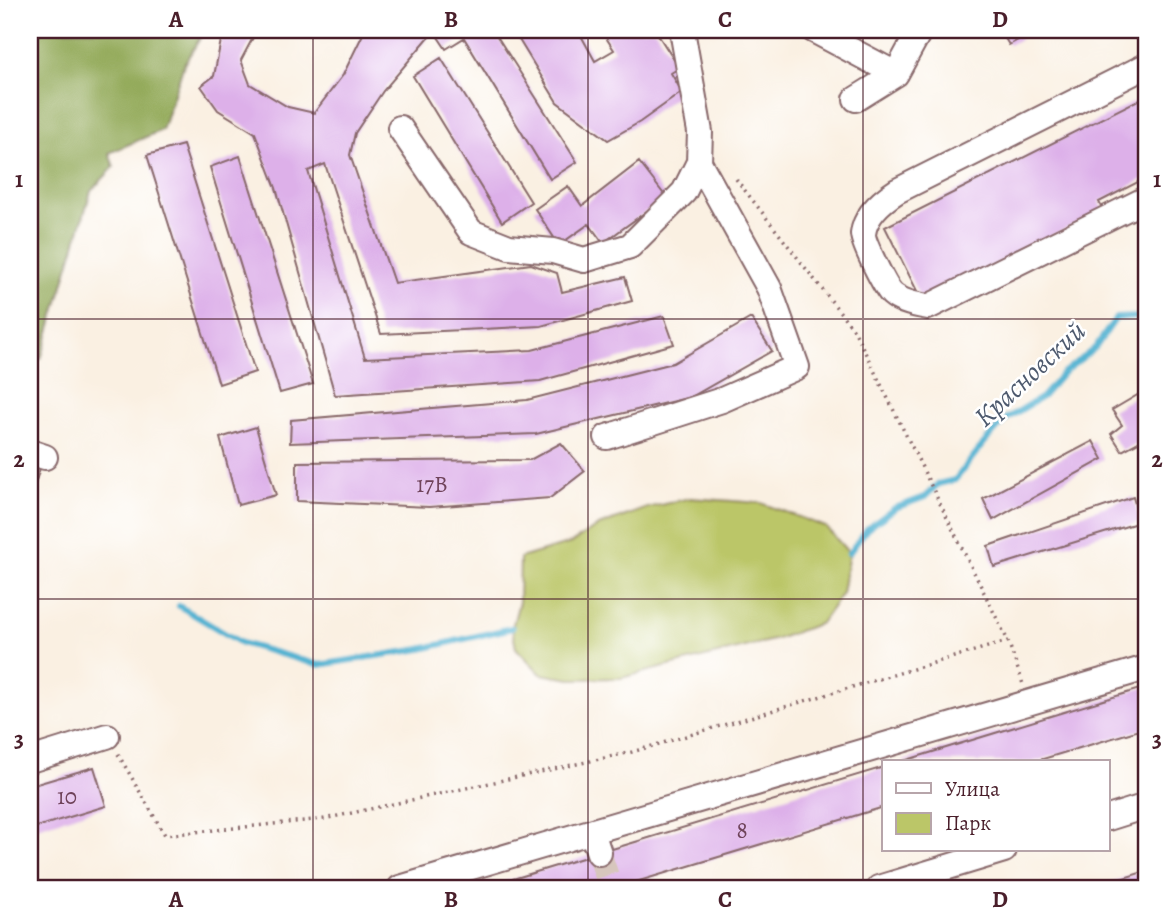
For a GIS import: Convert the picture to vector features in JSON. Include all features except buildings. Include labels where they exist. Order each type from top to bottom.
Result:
[{"type":"street","points":[[400,128],[471,232],[509,247],[553,251],[584,260],[630,246],[684,192],[699,162],[700,132],[682,30]]},
{"type":"street","points":[[813,30],[896,74]]},
{"type":"street","points":[[856,99],[896,74],[920,30]]},
{"type":"street","points":[[1146,66],[897,191],[876,209],[863,234],[887,287],[894,295],[928,307],[1146,199]]},
{"type":"street","points":[[607,437],[722,401],[797,367],[769,288],[699,162]]},
{"type":"street","points":[[400,888],[596,842],[1029,702],[1146,668]]},
{"type":"street","points":[[30,760],[107,736]]},
{"type":"street","points":[[1110,817],[1146,806]]},
{"type":"street","points":[[879,888],[997,852]]},
{"type":"path","points":[[730,171],[854,330],[1008,641],[1029,702]]},
{"type":"path","points":[[107,736],[165,835],[324,819],[632,752],[1008,641]]},
{"type":"green space","points":[[44,30],[205,30],[184,64],[162,130],[109,153],[114,167],[91,191],[41,359],[30,356],[30,41]]},
{"type":"green space","points":[[690,498],[761,503],[826,527],[849,553],[842,593],[821,623],[777,639],[621,678],[571,679],[541,674],[516,648],[512,628],[519,602],[520,558],[571,543],[596,527],[647,508]]},
{"type":"waterway","name":"Красновский","points":[[849,553],[867,529],[895,508],[925,497],[938,484],[955,480],[1006,419],[1042,397],[1064,372],[1095,348],[1116,318],[1139,317],[1146,312]]},
{"type":"waterway","points":[[179,606],[241,643],[319,665],[421,649],[512,628]]},
{"type":"tunnel","points":[[599,853],[611,888]]}]
